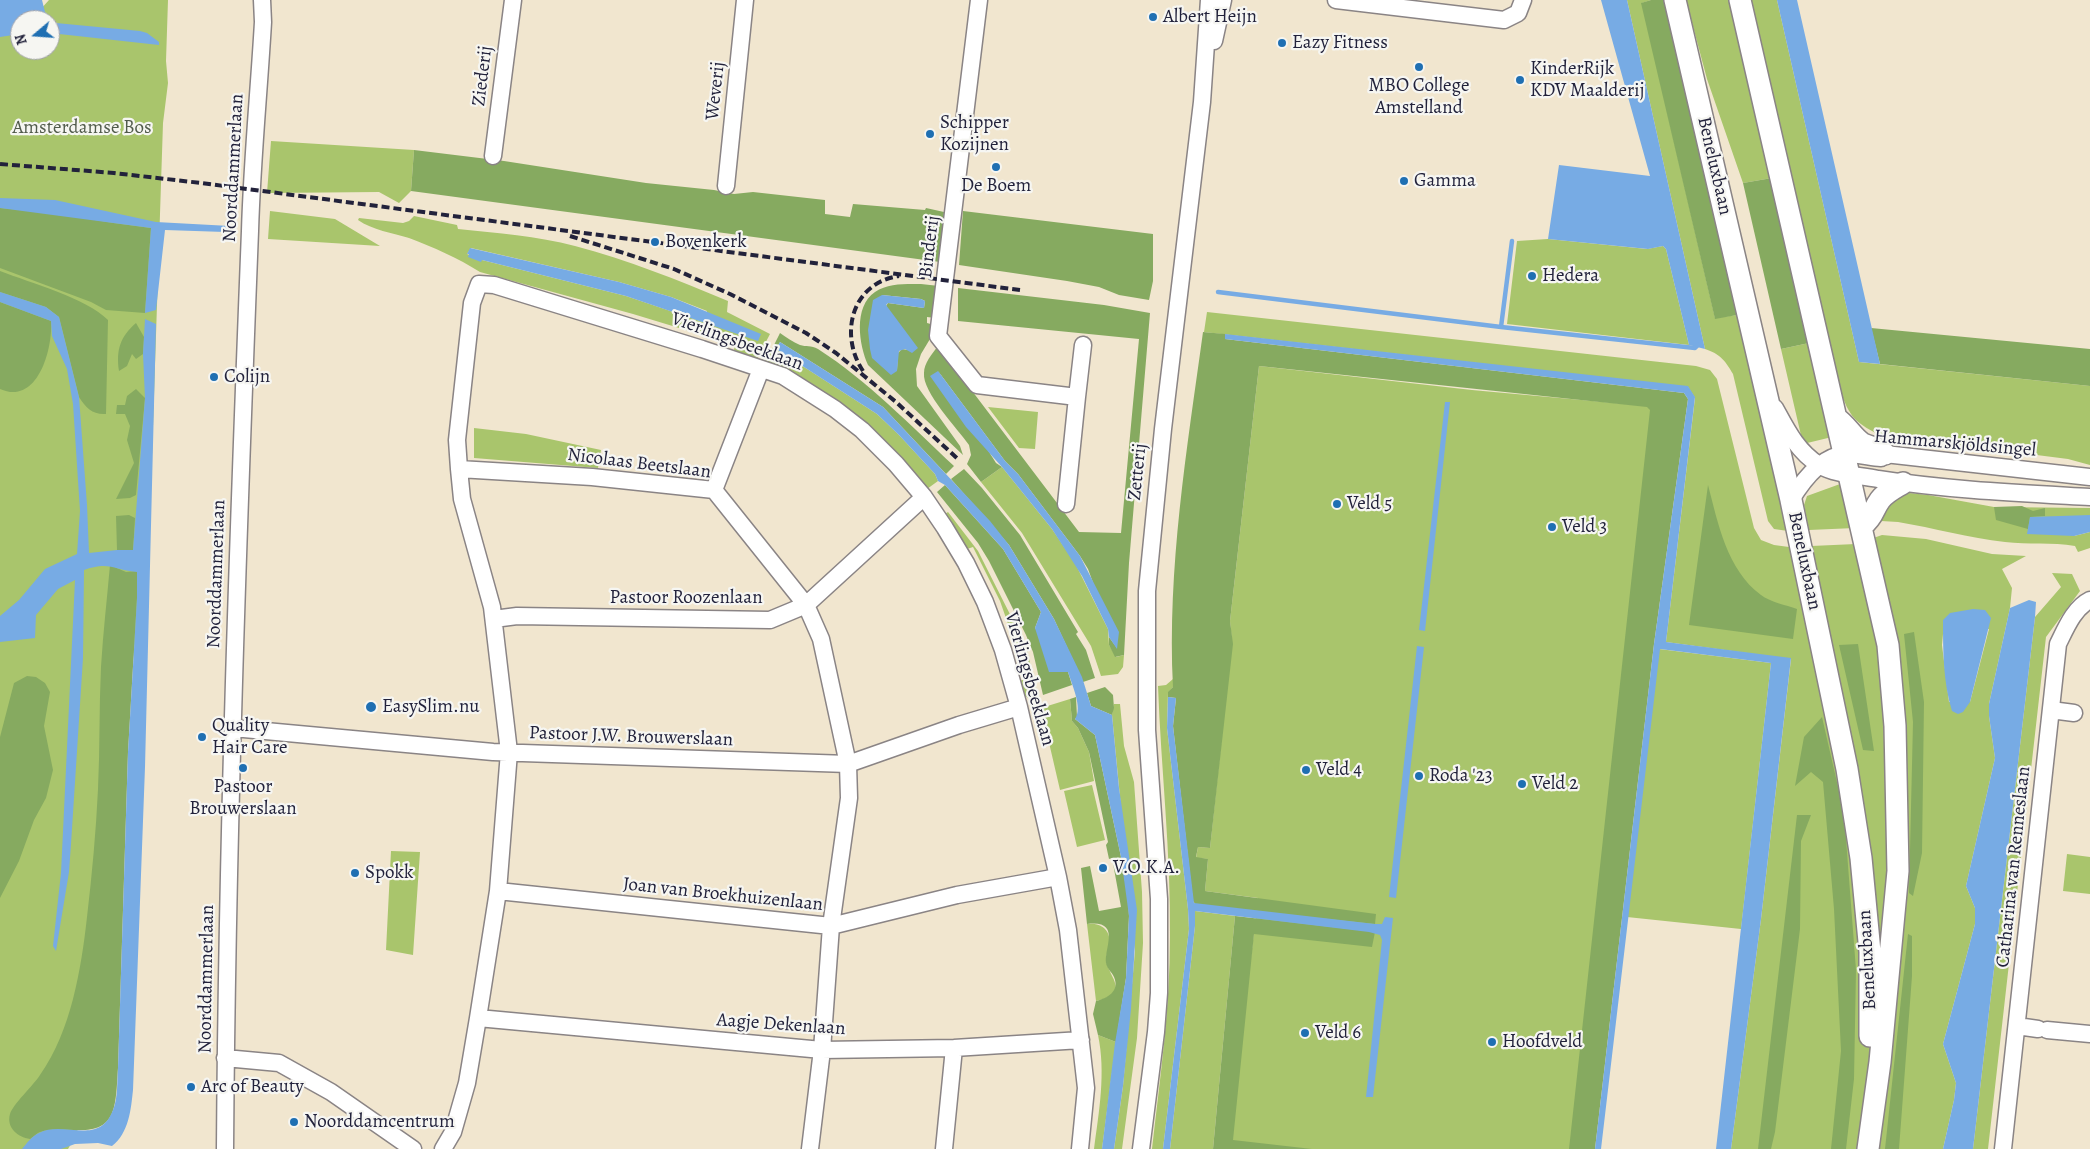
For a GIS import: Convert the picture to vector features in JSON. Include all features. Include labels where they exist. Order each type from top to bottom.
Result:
[{"type":"main road","name":"Beneluxbaan","points":[[1674,0],[1721,192],[1764,389],[1791,500],[1847,769],[1861,858],[1870,952],[1869,1140]]},
{"type":"main road","name":"Beneluxbaan","points":[[1740,0],[1888,645],[1894,726],[1898,871],[1880,1062],[1869,1140]]},
{"type":"main road","points":[[1836,417],[1864,444],[1880,449],[1885,454]]},
{"type":"main road","points":[[1862,526],[1872,517],[1878,502],[1903,483]]},
{"type":"street","name":"Noorddammerlaan","points":[[225,1149],[225,1058],[243,394],[250,228],[263,22],[262,0]]},
{"type":"street","name":"Ziederij","points":[[493,156],[513,0]]},
{"type":"street","name":"Weverij","points":[[726,186],[745,0]]},
{"type":"street","name":"Binderij","points":[[979,0],[938,336],[977,385],[1077,397]]},
{"type":"street","name":"Zetterij","points":[[1141,1149],[1159,993],[1159,899],[1147,738],[1147,591],[1164,419],[1202,102],[1209,0]]},
{"type":"street","name":"Zetterij","points":[[1202,102],[1223,0]]},
{"type":"street","points":[[1336,0],[1400,4],[1504,20],[1518,13],[1523,0]]},
{"type":"street","name":"Vierlingsbeeklaan","points":[[459,469],[458,440],[472,303],[479,284],[494,285],[545,300],[783,376],[835,408],[875,443],[924,497],[966,563],[985,602],[1003,650],[1020,707],[1068,930],[1086,1088],[1080,1149]]},
{"type":"street","points":[[1066,504],[1083,345]]},
{"type":"street","points":[[714,490],[761,369]]},
{"type":"street","points":[[1764,389],[1792,440],[1806,456],[1819,465]]},
{"type":"street","name":"Hammarskjöldsingel","points":[[1791,500],[1802,482],[1819,465],[1847,464],[1881,458],[1885,454],[2090,477]]},
{"type":"street","points":[[1847,464],[1903,483],[1986,492],[2090,497]]},
{"type":"street","points":[[443,1149],[453,1132],[467,1083],[478,1018],[498,890],[509,752],[494,619],[462,499],[459,469]]},
{"type":"street","name":"Nicolaas Beetslaan","points":[[459,469],[592,477],[714,490],[806,605],[821,639],[848,764],[849,798],[831,926],[822,1050],[810,1149]]},
{"type":"street","name":"Pastoor Roozenlaan","points":[[494,619],[517,616],[770,620],[806,605],[924,497]]},
{"type":"street","name":"Catharina van Renneslaan","points":[[2003,1149],[2058,644],[2070,619],[2085,602],[2090,600]]},
{"type":"street","name":"Pastoor J.W. Brouwerslaan","points":[[233,728],[433,747],[509,752],[848,764],[960,725],[1020,707]]},
{"type":"street","points":[[2051,710],[2082,714]]},
{"type":"street","name":"Joan van Broekhuizenlaan","points":[[498,890],[831,926],[957,894],[1058,877]]},
{"type":"street","name":"Aagje Dekenlaan","points":[[478,1018],[822,1050],[954,1048],[1082,1040]]},
{"type":"street","points":[[2017,1026],[2090,1034]]},
{"type":"street","points":[[944,1149],[954,1048]]},
{"type":"street","points":[[225,1058],[279,1063],[331,1092],[413,1149]]},
{"type":"green space","name":"Amsterdamse Bos","points":[[49,0],[168,0],[166,61],[168,83],[163,123],[150,517],[77,1134],[68,1149],[0,1149],[0,23],[10,24],[10,60],[60,60],[60,10],[40,10]]},
{"type":"green space","points":[[1627,0],[1651,0],[1642,3],[1715,318],[1737,315],[1788,531],[1774,529],[1768,521],[1733,374],[1722,358],[1705,349]]},
{"type":"green space","points":[[1651,0],[1664,0],[1737,315],[1715,319],[1641,3]]},
{"type":"green space","points":[[1686,0],[1729,0],[1772,178],[1743,183],[1707,79]]},
{"type":"green space","points":[[1751,0],[1777,0],[1859,362],[2090,386],[2090,465],[2068,459],[1880,435],[1852,416],[1838,385]]},
{"type":"green space","points":[[271,141],[414,150],[411,191],[399,203],[379,192],[267,193]]},
{"type":"green space","points":[[414,150],[734,194],[753,192],[825,200],[825,214],[850,217],[853,204],[925,210],[926,208],[944,212],[940,262],[411,191]]},
{"type":"green space","points":[[1772,178],[1809,343],[1781,349],[1743,183]]},
{"type":"green space","points":[[0,208],[151,228],[145,313],[106,310],[91,302],[0,268]]},
{"type":"green space","points":[[270,211],[335,219],[380,246],[268,239]]},
{"type":"green space","points":[[963,211],[1153,234],[1153,281],[1149,300],[1119,295],[1099,287],[1067,281],[959,265]]},
{"type":"green space","points":[[414,216],[457,225],[458,229],[546,240],[575,246],[634,264],[728,301],[727,312],[770,334],[757,359],[734,350],[735,345],[633,314],[480,272],[454,257],[427,245],[376,229],[358,220],[359,218],[403,223],[409,221]],"holes":[[[471,248],[619,282],[671,297],[707,311],[703,322],[626,296],[482,260],[467,254]]]},
{"type":"green space","points":[[1548,239],[1647,249],[1663,246],[1666,249],[1689,345],[1507,324],[1517,241]]},
{"type":"green space","points":[[0,271],[72,298],[98,312],[108,320],[106,414],[90,410],[79,397],[59,317],[46,307],[0,292]]},
{"type":"green space","points":[[921,284],[939,286],[935,318],[927,317],[927,323],[934,325],[930,339],[921,354],[916,369],[917,386],[960,446],[963,455],[868,365],[862,347],[860,337],[861,316],[863,307],[868,299],[875,292],[886,287]],"holes":[[[882,295],[925,301],[924,308],[888,303],[886,306],[908,350],[902,349],[898,353],[897,370]]]},
{"type":"green space","points":[[958,288],[1104,305],[1150,313],[1129,563],[1124,655],[1115,657],[1109,645],[1109,637],[1117,648],[1088,569],[1080,556],[1018,474],[1005,461],[938,371],[996,463],[1002,467],[981,482],[967,464],[971,455],[969,445],[934,400],[925,381],[924,369],[938,346],[1079,532],[1121,533],[1139,339],[958,321]]},
{"type":"green space","points":[[0,302],[51,321],[46,359],[40,372],[33,382],[24,389],[13,392],[0,389]]},
{"type":"green space","points":[[1207,312],[1696,366],[1710,370],[1717,379],[1754,528],[1761,540],[1774,545],[1789,547],[1856,544],[1882,535],[1926,539],[1992,554],[2026,556],[2002,569],[2012,588],[2010,608],[1989,704],[1995,758],[1966,886],[1975,908],[1975,924],[1943,1044],[1956,1083],[1943,1149],[1731,1149],[1761,919],[1791,659],[1666,642],[1695,398],[1688,387],[1204,332]],"holes":[[[1989,629],[1970,702],[1949,702],[1942,645],[1943,634]]]},
{"type":"green space","points":[[136,323],[144,337],[143,354],[136,359],[132,354],[127,366],[119,371],[118,357],[120,344],[126,333]]},
{"type":"green space","points":[[1871,328],[2090,349],[2090,386],[1880,364]]},
{"type":"green space","points":[[1203,332],[1225,334],[1225,339],[1684,393],[1688,399],[1654,644],[1595,1149],[1569,1149],[1650,410],[1647,407],[1259,366],[1230,621],[1233,644],[1210,848],[1198,847],[1196,857],[1208,859],[1205,891],[1376,914],[1375,924],[1196,905],[1193,901],[1173,726],[1176,698],[1168,697],[1168,692],[1173,687],[1173,598],[1180,509]]},
{"type":"green space","points":[[780,333],[800,345],[818,349],[854,375],[889,404],[954,466],[946,474],[883,407],[780,342],[776,349],[773,347]]},
{"type":"green space","points":[[1809,343],[1832,437],[1803,444],[1781,349]]},
{"type":"green space","points":[[773,347],[877,414],[935,474],[938,481],[927,489],[889,445],[868,426],[765,362]]},
{"type":"green space","name":"Roda '23","points":[[1259,366],[1472,390],[1658,407],[1592,1149],[1274,1149],[1229,1143],[1258,898],[1205,891],[1208,859],[1196,858],[1198,847],[1210,848],[1232,641],[1230,621]]},
{"type":"green space","points":[[136,389],[145,398],[136,495],[130,498],[116,499],[134,463],[127,440],[130,426],[125,414],[116,414],[117,405],[125,405],[127,396]]},
{"type":"green space","points":[[988,407],[1038,412],[1035,449],[1019,448]]},
{"type":"green space","points":[[474,428],[526,434],[601,450],[598,468],[474,458]]},
{"type":"green space","points":[[1002,467],[1052,529],[1075,563],[1108,629],[1109,645],[1116,657],[1124,655],[1123,667],[1118,674],[1101,676],[1091,646],[1022,533],[981,482]]},
{"type":"green space","points":[[964,469],[1020,535],[1078,632],[1076,634],[1086,650],[1095,678],[1083,682],[1054,619],[1009,545],[951,479]]},
{"type":"green space","points":[[1840,484],[1855,528],[1809,530],[1804,505],[1807,496]]},
{"type":"green space","points":[[945,485],[1003,549],[1041,612],[1035,628],[1068,672],[1072,685],[1043,695],[1033,652],[989,561],[978,543],[937,492]]},
{"type":"green space","points":[[1708,485],[1725,545],[1740,573],[1749,585],[1761,595],[1797,609],[1793,639],[1689,625]]},
{"type":"green space","points":[[1909,493],[1994,507],[2090,508],[2090,515],[2074,536],[2090,532],[2090,548],[2078,552],[2075,546],[2005,542],[1898,522],[1881,521],[1882,515],[1890,504]]},
{"type":"green space","points":[[2022,506],[2033,511],[2045,508],[2045,516],[2030,517],[2028,529],[1996,520],[1994,507]]},
{"type":"green space","points":[[948,512],[978,551],[1021,636],[1027,650],[1038,696],[1028,698],[1023,694],[1020,681],[1027,678],[1000,601],[973,547],[967,549],[945,514]]},
{"type":"green space","points":[[129,515],[135,518],[133,551],[117,550],[116,516]]},
{"type":"green space","points":[[110,565],[126,572],[137,571],[128,752],[116,1098],[109,1118],[102,1125],[93,1129],[83,1130],[50,1130],[39,1133],[30,1139],[17,1134],[11,1128],[10,1114],[15,1105],[40,1075],[60,1038],[75,989],[85,937],[96,821],[101,667]]},
{"type":"green space","points":[[2052,573],[2072,574],[2080,591],[2046,637],[1988,1149],[1973,1149],[2035,617],[2061,587]]},
{"type":"green space","points":[[1914,632],[1924,702],[1922,853],[1913,896],[1909,893],[1913,722],[1904,634]]},
{"type":"green space","points":[[1858,644],[1874,751],[1863,750],[1839,645]]},
{"type":"green space","points":[[1659,649],[1771,663],[1741,929],[1627,917]]},
{"type":"green space","points":[[27,676],[36,677],[45,683],[50,692],[44,726],[53,770],[46,798],[34,820],[19,861],[0,898],[0,737],[14,683]]},
{"type":"green space","points":[[1173,679],[1173,687],[1168,693],[1167,728],[1189,929],[1163,1149],[1152,1149],[1170,964],[1169,874],[1158,686],[1166,685]]},
{"type":"green space","points":[[1105,687],[1113,695],[1114,708],[1112,715],[1091,706],[1087,693]]},
{"type":"green space","points":[[1076,697],[1077,717],[1075,719],[1095,735],[1128,899],[1126,978],[1116,1042],[1098,1035],[1093,1014],[1096,1001],[1112,993],[1115,982],[1106,963],[1108,931],[1104,926],[1098,924],[1087,924],[1081,868],[1090,866],[1099,911],[1121,907],[1112,858],[1109,859],[1106,845],[1108,842],[1089,752],[1078,728],[1072,721],[1070,699]]},
{"type":"green space","points":[[1070,699],[1072,721],[1078,728],[1089,752],[1094,781],[1060,790],[1041,708]]},
{"type":"green space","points":[[1114,704],[1120,704],[1124,746],[1134,782],[1142,892],[1143,943],[1137,1038],[1122,1149],[1114,1149],[1123,1086],[1135,951],[1112,715]]},
{"type":"green space","points":[[1822,717],[1844,813],[1856,970],[1854,1079],[1846,1149],[1831,1149],[1841,1051],[1834,909],[1823,782],[1811,772],[1795,786],[1804,737]]},
{"type":"green space","points":[[1092,785],[1105,840],[1077,847],[1064,791]]},
{"type":"green space","points":[[1797,815],[1811,815],[1801,841],[1800,929],[1775,1132],[1771,1149],[1758,1149]]},
{"type":"green space","points":[[391,851],[420,852],[413,955],[386,950]]},
{"type":"green space","points":[[2067,854],[2090,857],[2090,894],[2063,891]]},
{"type":"green space","points":[[1195,911],[1235,916],[1213,1149],[1170,1149],[1195,926]]},
{"type":"green space","points":[[1235,916],[1375,932],[1372,947],[1254,934],[1233,1140],[1312,1149],[1213,1149]]},
{"type":"green space","points":[[1087,924],[1102,926],[1108,933],[1110,942],[1106,959],[1116,989],[1107,998],[1096,1001]]},
{"type":"green space","points":[[1908,934],[1912,936],[1912,976],[1899,1149],[1885,1149]]},
{"type":"green space","points":[[1098,1035],[1116,1042],[1102,1149],[1094,1149],[1102,1078]]},
{"type":"water","points":[[0,0],[42,0],[44,10],[10,10],[10,36],[0,37]]},
{"type":"water","points":[[1601,0],[1627,0],[1705,349],[1689,345],[1666,249],[1663,246],[1648,249],[1548,239],[1559,165],[1650,176]]},
{"type":"water","points":[[1777,0],[1797,0],[1880,364],[1859,362]]},
{"type":"water","points":[[60,23],[140,31],[147,33],[159,42],[159,45],[60,34]]},
{"type":"water","points":[[0,198],[55,200],[156,222],[230,226],[225,232],[165,230],[156,310],[145,313],[151,228],[0,208]]},
{"type":"water","points":[[470,248],[619,282],[671,297],[761,334],[758,341],[626,296],[482,260],[481,262],[468,257],[469,254],[467,254]]},
{"type":"water","points":[[0,292],[46,307],[59,317],[79,397],[89,553],[133,550],[145,398],[143,354],[145,319],[156,324],[145,767],[133,1090],[126,1128],[118,1141],[112,1146],[98,1143],[75,1144],[61,1149],[22,1149],[34,1136],[49,1130],[90,1130],[99,1127],[107,1121],[116,1100],[128,752],[137,572],[106,566],[84,570],[83,658],[69,872],[56,951],[53,946],[61,873],[75,580],[58,589],[36,615],[35,638],[0,642],[0,616],[19,600],[45,569],[77,554],[80,511],[73,404],[67,369],[52,336],[51,321],[0,302]]},
{"type":"water","points":[[882,295],[925,301],[924,308],[888,303],[886,305],[918,348],[912,353],[905,349],[899,351],[897,371],[891,375],[872,358],[870,349],[868,330],[873,300]]},
{"type":"water","points":[[1225,334],[1688,386],[1695,397],[1666,642],[1791,658],[1761,919],[1731,1149],[1716,1149],[1771,663],[1660,649],[1601,1149],[1595,1149],[1654,644],[1688,399],[1684,393],[1225,339]]},
{"type":"water","points":[[780,342],[883,407],[990,521],[1009,545],[1054,619],[1082,677],[1091,706],[1112,715],[1119,788],[1137,910],[1131,1009],[1114,1149],[1102,1149],[1115,1043],[1126,978],[1129,916],[1121,857],[1095,735],[1075,719],[1078,709],[1068,672],[1049,672],[1035,628],[1041,612],[1003,549],[945,485],[938,481],[935,474],[899,435],[877,414],[776,349]]},
{"type":"water","points":[[938,371],[1005,461],[1018,474],[1080,556],[1119,632],[1117,649],[1109,637],[1108,629],[1082,576],[1052,529],[1002,467],[966,427],[930,376]]},
{"type":"water","points":[[1445,402],[1450,402],[1425,631],[1419,630]]},
{"type":"water","points":[[2090,515],[2090,532],[2074,536],[2027,534],[2030,517]]},
{"type":"water","points":[[2029,600],[2036,602],[2035,617],[1973,1149],[1943,1149],[1956,1083],[1943,1044],[1975,924],[1975,908],[1966,886],[1995,758],[1989,704],[2010,608]]},
{"type":"water","points":[[1973,609],[1985,610],[1991,618],[1970,702],[1963,712],[1958,714],[1952,711],[1945,677],[1943,620],[1950,613]]},
{"type":"water","points":[[1417,646],[1424,647],[1396,898],[1389,897]]},
{"type":"water","points":[[1168,697],[1176,698],[1173,726],[1194,903],[1375,924],[1382,924],[1385,917],[1393,918],[1373,1097],[1366,1097],[1382,940],[1380,935],[1369,932],[1195,911],[1195,926],[1170,1149],[1163,1149],[1189,929],[1167,728]]},
{"type":"waterway","points":[[1218,292],[1501,327],[1512,241]]},
{"type":"waterway","points":[[1501,327],[1695,348],[1698,345]]},
{"type":"railway","points":[[0,164],[114,173],[201,183],[1020,290]]},
{"type":"railway","points":[[570,236],[674,269],[730,294],[806,333],[836,353],[896,402],[959,460]]},
{"type":"railway","points":[[863,371],[856,357],[852,342],[851,327],[854,313],[860,300],[870,289],[883,281],[899,276]]},
{"type":"place","name":"Albert Heijn","points":[[1153,17]]},
{"type":"place","name":"Eazy Fitness","points":[[1282,43]]},
{"type":"place","name":"MBO College Amstelland","points":[[1419,67]]},
{"type":"place","name":"KinderRijk KDV Maalderij","points":[[1520,80]]},
{"type":"place","name":"Schipper Kozijnen","points":[[930,134]]},
{"type":"place","name":"De Boem","points":[[996,167]]},
{"type":"place","name":"Gamma","points":[[1404,181]]},
{"type":"place","name":"Bovenkerk","points":[[655,242]]},
{"type":"place","name":"Hedera","points":[[1532,276]]},
{"type":"place","name":"Colijn","points":[[214,377]]},
{"type":"place","name":"Veld 5","points":[[1337,504]]},
{"type":"place","name":"Veld 3","points":[[1552,527]]},
{"type":"place","name":"EasySlim.nu","points":[[371,707]]},
{"type":"place","name":"Quality Hair Care","points":[[202,737]]},
{"type":"place","name":"Pastoor Brouwerslaan","points":[[243,768]]},
{"type":"place","name":"Veld 4","points":[[1306,770]]},
{"type":"place","name":"Roda '23","points":[[1419,776]]},
{"type":"place","name":"Veld 2","points":[[1522,784]]},
{"type":"place","name":"V.O.K.A.","points":[[1103,868]]},
{"type":"place","name":"Spokk","points":[[355,873]]},
{"type":"place","name":"Veld 6","points":[[1305,1033]]},
{"type":"place","name":"Hoofdveld","points":[[1492,1042]]},
{"type":"place","name":"Arc of Beauty","points":[[191,1087]]},
{"type":"place","name":"Noorddamcentrum","points":[[294,1122]]}]
